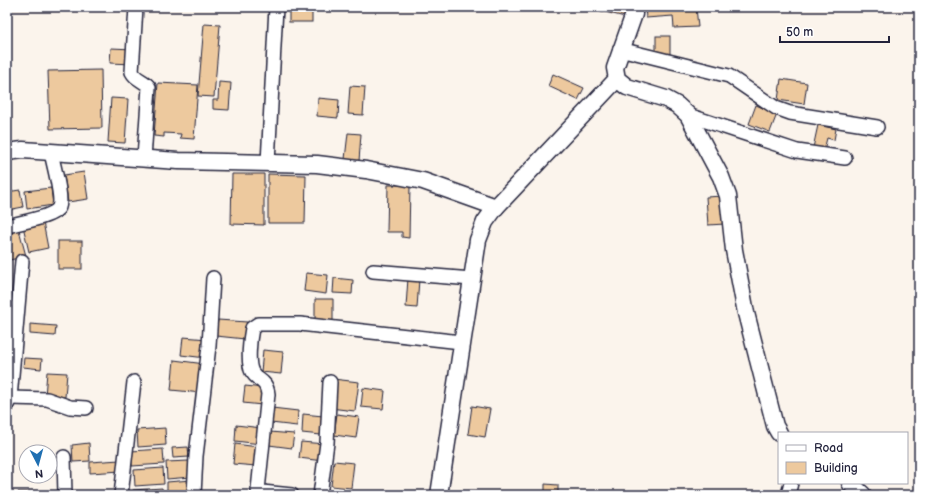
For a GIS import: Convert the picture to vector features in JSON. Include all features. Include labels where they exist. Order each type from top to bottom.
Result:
[{"type":"street","points":[[136,7],[132,72],[135,78],[146,82],[149,87],[144,158]]},
{"type":"street","points":[[268,162],[276,7]]},
{"type":"street","points":[[634,7],[634,14],[614,68],[618,79],[627,87],[666,99],[677,105],[688,115],[721,177],[728,196],[734,250],[746,313],[775,426],[778,432]]},
{"type":"street","points":[[620,49],[729,76],[776,108],[790,113],[878,127]]},
{"type":"street","points":[[439,495],[461,342],[478,240],[485,222],[496,207],[618,79]]},
{"type":"street","points":[[688,115],[797,151],[845,158]]},
{"type":"street","points":[[7,152],[23,150],[144,158],[317,164],[402,176],[450,189],[496,207]]},
{"type":"street","points":[[7,226],[53,214],[59,208],[60,199],[51,152]]},
{"type":"street","points":[[22,261],[9,402],[47,399],[70,407],[86,408]]},
{"type":"street","points":[[373,271],[472,279]]},
{"type":"street","points":[[194,495],[196,456],[209,346],[213,278]]},
{"type":"street","points":[[292,495],[262,492],[258,490],[268,394],[267,386],[253,374],[250,367],[252,328],[258,324],[300,324],[461,342]]},
{"type":"street","points":[[121,495],[134,382]]},
{"type":"street","points":[[320,495],[327,443],[330,382]]},
{"type":"street","points":[[64,457],[65,495]]},
{"type":"street","points":[[788,495],[791,484]]},
{"type":"street","points":[[851,484],[862,495]]},
{"type":"building","points":[[289,7],[312,7],[312,22],[289,22]]},
{"type":"building","points":[[594,7],[628,7],[625,17],[593,9]]},
{"type":"building","points":[[645,7],[696,7],[698,27],[674,28],[673,16],[646,18]]},
{"type":"building","points":[[204,24],[220,25],[214,97],[198,96]]},
{"type":"building","points":[[656,36],[670,36],[670,55],[656,55]]},
{"type":"building","points":[[111,48],[133,49],[132,64],[110,63]]},
{"type":"building","points":[[101,70],[102,128],[50,129],[48,71]]},
{"type":"building","points":[[553,74],[584,88],[578,100],[548,86]]},
{"type":"building","points":[[781,79],[807,83],[804,104],[778,100]]},
{"type":"building","points":[[219,82],[231,83],[229,110],[213,109],[213,100],[218,100]]},
{"type":"building","points":[[158,83],[198,85],[194,139],[180,138],[181,134],[164,133],[164,137],[154,136]]},
{"type":"building","points":[[350,86],[365,87],[363,115],[348,114]]},
{"type":"building","points":[[111,98],[128,99],[125,143],[108,142]]},
{"type":"building","points":[[318,98],[339,100],[338,118],[317,116]]},
{"type":"building","points":[[756,105],[777,114],[770,132],[749,124]]},
{"type":"building","points":[[818,125],[836,129],[834,140],[827,138],[824,150],[813,148]]},
{"type":"building","points":[[348,133],[361,134],[359,161],[345,159]]},
{"type":"building","points":[[84,172],[88,199],[68,202],[64,175]]},
{"type":"building","points":[[232,174],[264,174],[264,225],[231,224]]},
{"type":"building","points":[[268,174],[306,175],[305,223],[268,223]]},
{"type":"building","points":[[388,185],[410,185],[409,238],[402,237],[402,232],[387,232]]},
{"type":"building","points":[[51,188],[53,205],[27,209],[25,191]]},
{"type":"building","points":[[20,190],[23,207],[8,210],[7,192]]},
{"type":"building","points":[[723,196],[725,224],[708,225],[706,197]]},
{"type":"building","points":[[43,222],[48,248],[29,252],[23,226]]},
{"type":"building","points":[[18,226],[26,256],[10,260],[7,247],[7,229]]},
{"type":"building","points":[[58,241],[82,241],[82,269],[58,269]]},
{"type":"building","points":[[306,273],[328,275],[326,294],[304,291]]},
{"type":"building","points":[[334,278],[353,280],[352,294],[333,293]]},
{"type":"building","points":[[408,278],[419,279],[417,308],[406,307]]},
{"type":"building","points":[[315,299],[333,299],[333,322],[315,321]]},
{"type":"building","points":[[7,309],[16,309],[14,323],[7,322]]},
{"type":"building","points":[[218,320],[247,322],[245,339],[216,336]]},
{"type":"building","points":[[30,324],[56,326],[55,336],[30,334]]},
{"type":"building","points":[[7,326],[9,326],[9,344],[7,343]]},
{"type":"building","points":[[183,337],[208,339],[206,358],[181,355]]},
{"type":"building","points":[[263,350],[283,352],[281,374],[261,372]]},
{"type":"building","points":[[24,358],[42,359],[41,369],[23,367]]},
{"type":"building","points":[[174,360],[205,364],[202,393],[171,390]]},
{"type":"building","points":[[47,372],[67,373],[65,397],[45,396]]},
{"type":"building","points":[[333,379],[359,382],[355,411],[330,408]]},
{"type":"building","points":[[245,386],[264,388],[262,405],[243,403]]},
{"type":"building","points":[[363,388],[385,391],[383,409],[361,407]]},
{"type":"building","points":[[472,406],[490,409],[485,437],[468,434]]},
{"type":"building","points":[[272,408],[298,411],[297,426],[271,423]]},
{"type":"building","points":[[303,414],[323,416],[321,435],[302,433]]},
{"type":"building","points":[[337,414],[359,417],[356,438],[334,435]]},
{"type":"building","points":[[236,425],[262,428],[261,444],[235,441]]},
{"type":"building","points":[[165,428],[166,445],[138,447],[137,430]]},
{"type":"building","points":[[270,432],[294,434],[292,448],[269,445]]},
{"type":"building","points":[[301,442],[325,444],[323,461],[299,458]]},
{"type":"building","points":[[89,443],[90,461],[73,462],[72,445]]},
{"type":"building","points":[[235,444],[258,447],[256,466],[233,464]]},
{"type":"building","points":[[188,447],[189,457],[173,458],[172,448]]},
{"type":"building","points":[[163,449],[164,464],[132,466],[131,451]]},
{"type":"building","points":[[120,460],[121,471],[90,473],[90,462]]},
{"type":"building","points":[[189,461],[191,477],[167,479],[166,462]]},
{"type":"building","points":[[334,461],[354,463],[351,488],[331,486]]},
{"type":"building","points":[[163,468],[164,484],[135,486],[134,470]]},
{"type":"building","points":[[191,480],[192,495],[167,495],[167,482]]},
{"type":"building","points":[[545,484],[558,485],[558,495],[545,495]]},
{"type":"building","points":[[162,488],[163,495],[134,495],[133,490]]},
{"type":"building","points":[[18,492],[36,492],[36,495],[19,495]]}]
